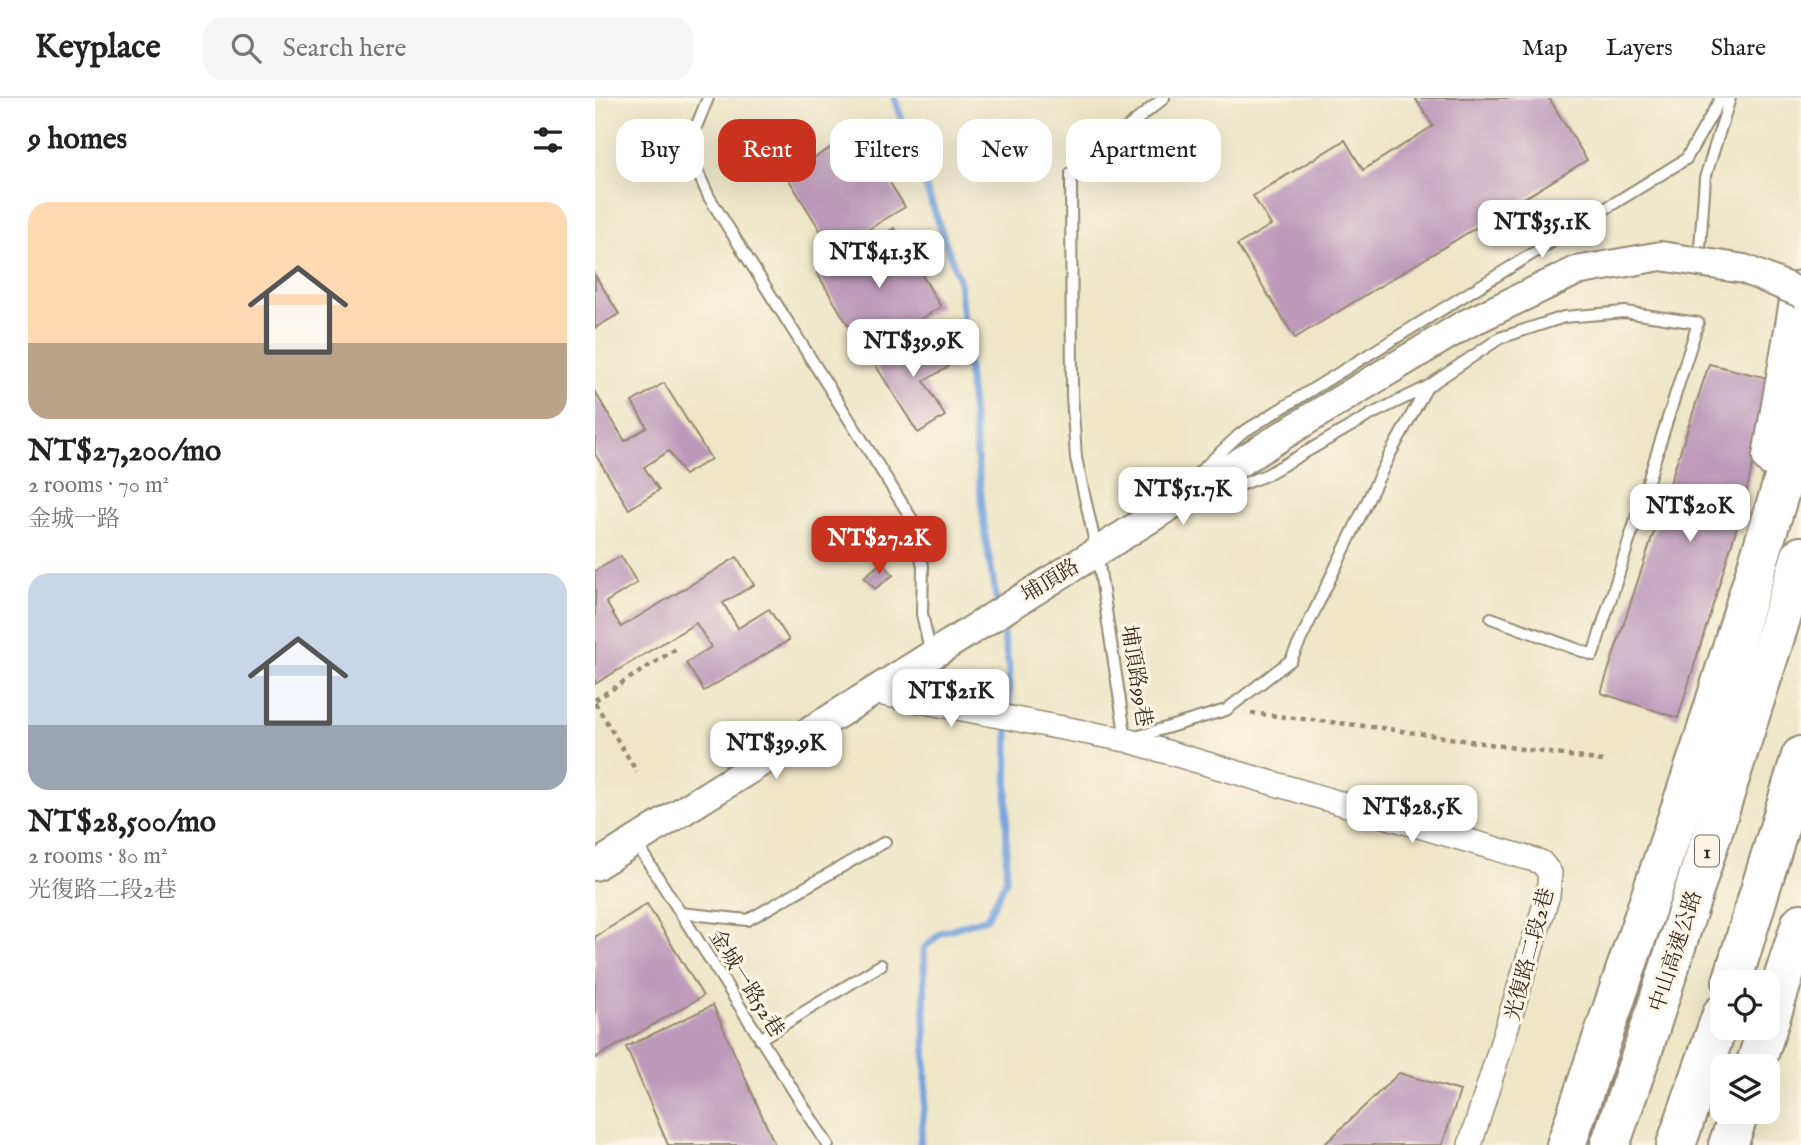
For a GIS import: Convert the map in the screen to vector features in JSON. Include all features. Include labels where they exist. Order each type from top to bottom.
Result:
[{"type":"highway","points":[[1701,748],[1770,470],[1801,292]]},
{"type":"highway","points":[[1566,1145],[1701,748],[1801,423]]},
{"type":"highway","name":"中山高速公路","points":[[1610,1145],[1801,556]]},
{"type":"highway","points":[[1736,970],[1801,756]]},
{"type":"highway","points":[[1759,1054],[1801,923]]},
{"type":"highway","points":[[1676,1145],[1713,1040]]},
{"type":"highway","points":[[1728,1145],[1735,1124]]},
{"type":"street","name":"埔頂路","points":[[595,866],[1312,417],[1464,325],[1576,271],[1661,256],[1744,269],[1801,292]]},
{"type":"street","name":"光復路二段2巷","points":[[872,692],[1126,740],[1541,862],[1550,873],[1548,895],[1470,1145]]},
{"type":"lane","points":[[708,98],[691,139],[695,166],[709,197],[748,262],[915,524],[923,567],[922,614],[931,654]]},
{"type":"lane","name":"埔頂路99巷","points":[[1164,98],[1071,173],[1071,382],[1076,458],[1097,552],[1126,740],[1226,710],[1291,660],[1390,454],[1427,387],[1500,338],[1564,317],[1625,312],[1698,323],[1593,654],[1491,618]]},
{"type":"lane","points":[[1149,520],[1240,434],[1686,159],[1721,98]]},
{"type":"lane","points":[[1699,262],[1705,177],[1730,98]]},
{"type":"lane","points":[[1149,520],[1266,475],[1370,415],[1427,387]]},
{"type":"lane","name":"金城一路52巷","points":[[634,841],[828,1145]]},
{"type":"lane","points":[[680,913],[748,920],[885,842]]},
{"type":"lane","points":[[761,1039],[881,965]]},
{"type":"path","points":[[637,772],[595,702],[676,649]]},
{"type":"path","points":[[1226,710],[1382,728],[1603,761]]},
{"type":"building","points":[[1415,98],[1549,98],[1587,160],[1295,338],[1237,245],[1271,225],[1253,196],[1345,140],[1363,170],[1433,126]]},
{"type":"building","points":[[830,148],[830,182],[890,182],[905,207],[833,251],[790,182],[816,182],[816,157]]},
{"type":"building","points":[[894,228],[941,307],[864,352],[817,273]]},
{"type":"building","points":[[595,275],[619,314],[595,328]]},
{"type":"building","points":[[928,335],[948,367],[924,381],[945,416],[918,433],[871,358],[898,340],[904,350]]},
{"type":"building","points":[[1709,364],[1772,379],[1743,507],[1678,718],[1601,693]]},
{"type":"building","points":[[664,383],[711,459],[684,475],[669,451],[644,467],[659,490],[629,509],[595,454],[595,392],[625,441],[647,427],[632,402]]},
{"type":"building","points":[[621,556],[637,583],[606,602],[621,627],[737,557],[754,585],[723,603],[738,628],[769,609],[789,640],[704,691],[686,663],[711,647],[696,623],[595,684],[595,571]]},
{"type":"building","points":[[882,562],[893,575],[875,589],[864,577]]},
{"type":"building","points":[[647,904],[703,996],[595,1058],[595,937]]},
{"type":"building","points":[[713,1005],[775,1145],[668,1145],[626,1047]]},
{"type":"building","points":[[1399,1073],[1460,1091],[1442,1145],[1324,1145]]},
{"type":"waterway","points":[[894,98],[959,280],[985,535],[998,608]]},
{"type":"waterway","points":[[920,1145],[926,1091],[924,948],[942,932],[987,918],[1006,880],[1009,667],[1000,619]]}]
